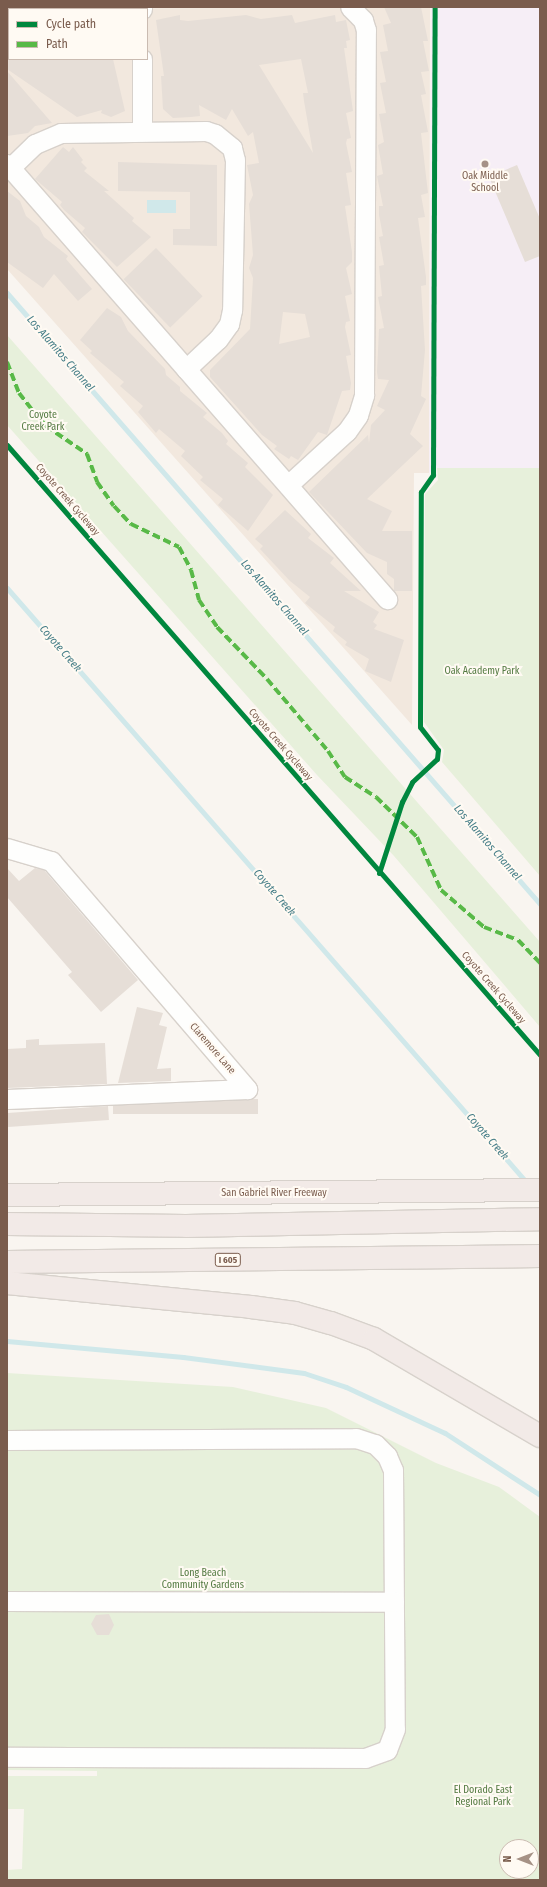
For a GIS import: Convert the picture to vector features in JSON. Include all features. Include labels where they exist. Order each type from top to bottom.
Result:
[{"type":"highway","name":"San Gabriel River Freeway","points":[[7,1195],[395,1194],[540,1190]]},
{"type":"highway","points":[[7,1237],[423,1229],[540,1220]]},
{"type":"highway","points":[[7,1224],[423,1229],[540,1233]]},
{"type":"highway","name":"I 605","points":[[7,1262],[540,1256]]},
{"type":"highway","points":[[7,1283],[251,1307],[295,1313],[331,1323],[374,1339],[540,1436]]},
{"type":"street","points":[[288,485],[346,431],[358,415],[364,395],[366,30],[364,20],[350,7]]},
{"type":"street","points":[[142,60],[142,131]]},
{"type":"street","points":[[186,369],[218,339],[229,324],[232,310],[235,160],[232,148],[215,134],[142,131],[62,133],[35,144],[8,166],[387,599]]},
{"type":"street","name":"Claremore Lane","points":[[7,848],[52,861],[247,1089],[7,1099]]},
{"type":"street","points":[[7,1440],[356,1438],[376,1444],[387,1456],[393,1470],[395,1729],[387,1750],[365,1758],[7,1757]]},
{"type":"street","points":[[7,1601],[394,1602]]},
{"type":"shaded area","points":[[7,7],[430,7],[429,473],[414,473],[412,725],[7,269]]},
{"type":"shaded area","name":"Oak Middle School","points":[[431,7],[540,7],[540,468],[437,468],[429,473]]},
{"type":"green space","name":"Coyote Creek Park","points":[[7,335],[540,942],[540,1027],[394,856],[317,775],[7,425]]},
{"type":"green space","name":"Oak Academy Park","points":[[437,468],[540,468],[540,876],[442,762],[444,750],[424,722],[425,494],[438,480]]},
{"type":"green space","name":"Long Beach Community Gardens","points":[[7,1373],[233,1387],[326,1408],[436,1463],[499,1487],[540,1517],[540,1880],[7,1880],[7,1870],[22,1869],[24,1809],[7,1809],[7,1776],[97,1776],[97,1771],[7,1770]]},
{"type":"water","points":[[147,200],[176,200],[176,213],[147,213]]},
{"type":"building","points":[[384,7],[421,7],[428,41],[423,41],[429,71],[421,72],[426,94],[421,95],[428,132],[421,133],[428,193],[421,195],[425,217],[418,218],[426,277],[426,285],[421,286],[425,350],[421,396],[426,399],[410,434],[423,446],[367,499],[392,511],[382,531],[412,531],[412,591],[394,591],[394,579],[387,574],[387,562],[367,553],[309,492],[368,435],[369,443],[371,425],[385,410],[377,406],[389,380],[378,379],[377,372],[379,329],[384,328],[378,297],[382,296],[379,266],[384,265],[379,237],[383,236],[379,206],[383,206],[377,176],[383,174],[378,145],[384,142],[379,114],[386,113],[380,83],[386,82],[380,52],[388,51],[383,25],[391,23]]},
{"type":"building","points":[[180,15],[180,20],[188,21],[246,15],[261,19],[292,15],[295,23],[335,15],[336,22],[346,20],[350,40],[346,41],[347,48],[344,48],[353,111],[346,113],[351,138],[347,139],[346,143],[352,172],[346,173],[351,205],[345,206],[352,252],[352,262],[346,268],[352,294],[345,296],[350,321],[346,322],[345,327],[351,355],[346,356],[351,383],[350,390],[342,391],[327,435],[318,432],[298,460],[291,456],[289,459],[274,449],[277,446],[262,435],[210,377],[210,370],[250,329],[253,278],[249,268],[253,255],[249,204],[253,195],[247,165],[259,163],[253,132],[248,136],[232,109],[226,120],[199,105],[200,116],[191,117],[173,118],[163,109],[161,76],[164,76],[156,20]],"holes":[[[301,59],[308,93],[303,93],[313,153],[259,65]],[[283,312],[305,314],[310,337],[279,344]]]},
{"type":"building","points":[[7,59],[113,60],[125,111],[111,117],[101,113],[102,110],[77,117],[7,69]]},
{"type":"building","points":[[7,71],[52,123],[35,126],[28,133],[7,136]]},
{"type":"building","points":[[63,147],[69,152],[73,147],[83,160],[81,162],[87,168],[84,171],[109,191],[104,191],[134,218],[132,221],[151,237],[117,267],[82,232],[85,228],[64,210],[60,205],[62,202],[35,179]]},
{"type":"building","points":[[118,162],[217,165],[217,246],[173,245],[173,229],[190,229],[190,192],[118,191]]},
{"type":"building","points":[[517,165],[540,219],[540,256],[525,262],[489,177]]},
{"type":"building","points":[[7,191],[20,201],[26,216],[39,227],[44,237],[68,256],[66,259],[92,289],[78,301],[54,274],[43,288],[7,262]]},
{"type":"building","points":[[156,248],[203,296],[170,327],[124,279]]},
{"type":"building","points":[[107,308],[121,317],[128,331],[165,369],[166,375],[180,387],[180,391],[207,413],[203,417],[222,433],[228,441],[226,444],[248,463],[245,467],[273,495],[248,531],[218,505],[223,499],[200,480],[203,477],[181,456],[185,451],[159,429],[156,433],[138,412],[143,406],[120,386],[124,382],[90,353],[92,351],[80,340]]},
{"type":"building","points":[[285,510],[311,534],[308,538],[334,558],[330,563],[361,591],[344,591],[379,612],[373,622],[377,625],[374,629],[404,640],[391,682],[365,671],[369,659],[345,645],[347,642],[333,631],[335,627],[305,603],[310,597],[290,581],[260,549],[263,546],[255,539]]},
{"type":"building","points":[[7,868],[19,881],[35,868],[44,870],[138,980],[101,1012],[68,975],[72,972],[7,897]]},
{"type":"building","points":[[137,1007],[163,1013],[159,1025],[167,1027],[157,1069],[171,1068],[171,1081],[118,1083]]},
{"type":"building","points":[[39,1039],[39,1045],[105,1043],[107,1084],[7,1088],[7,1049],[26,1048],[26,1040]]},
{"type":"building","points":[[113,1099],[258,1099],[258,1114],[113,1114]]},
{"type":"building","points":[[108,1106],[109,1120],[8,1127],[7,1113]]},
{"type":"building","points":[[109,1614],[114,1625],[109,1635],[97,1635],[91,1624],[96,1615]]},
{"type":"waterway","name":"Los Alamitos Channel","points":[[7,293],[540,904]]},
{"type":"waterway","name":"Coyote Creek","points":[[7,588],[528,1184]]},
{"type":"waterway","points":[[7,1341],[183,1357],[304,1373],[346,1387],[445,1433],[540,1495]]},
{"type":"marked path","points":[[7,362],[19,393],[46,426],[87,454],[97,482],[114,506],[131,524],[179,547],[191,570],[199,600],[217,627],[267,679],[328,751],[345,777],[376,797],[417,837],[441,890],[484,927],[518,940],[540,963]]},
{"type":"cycle path","points":[[379,873],[402,802],[412,782],[437,759],[438,750],[420,727],[421,492],[433,475],[435,7]]},
{"type":"cycle path","name":"Coyote Creek Cycleway","points":[[7,445],[540,1055]]},
{"type":"place","name":"Oak Middle School","points":[[485,164]]},
{"type":"park label","name":"El Dorado East Regional Park","points":[[483,1796]]}]
